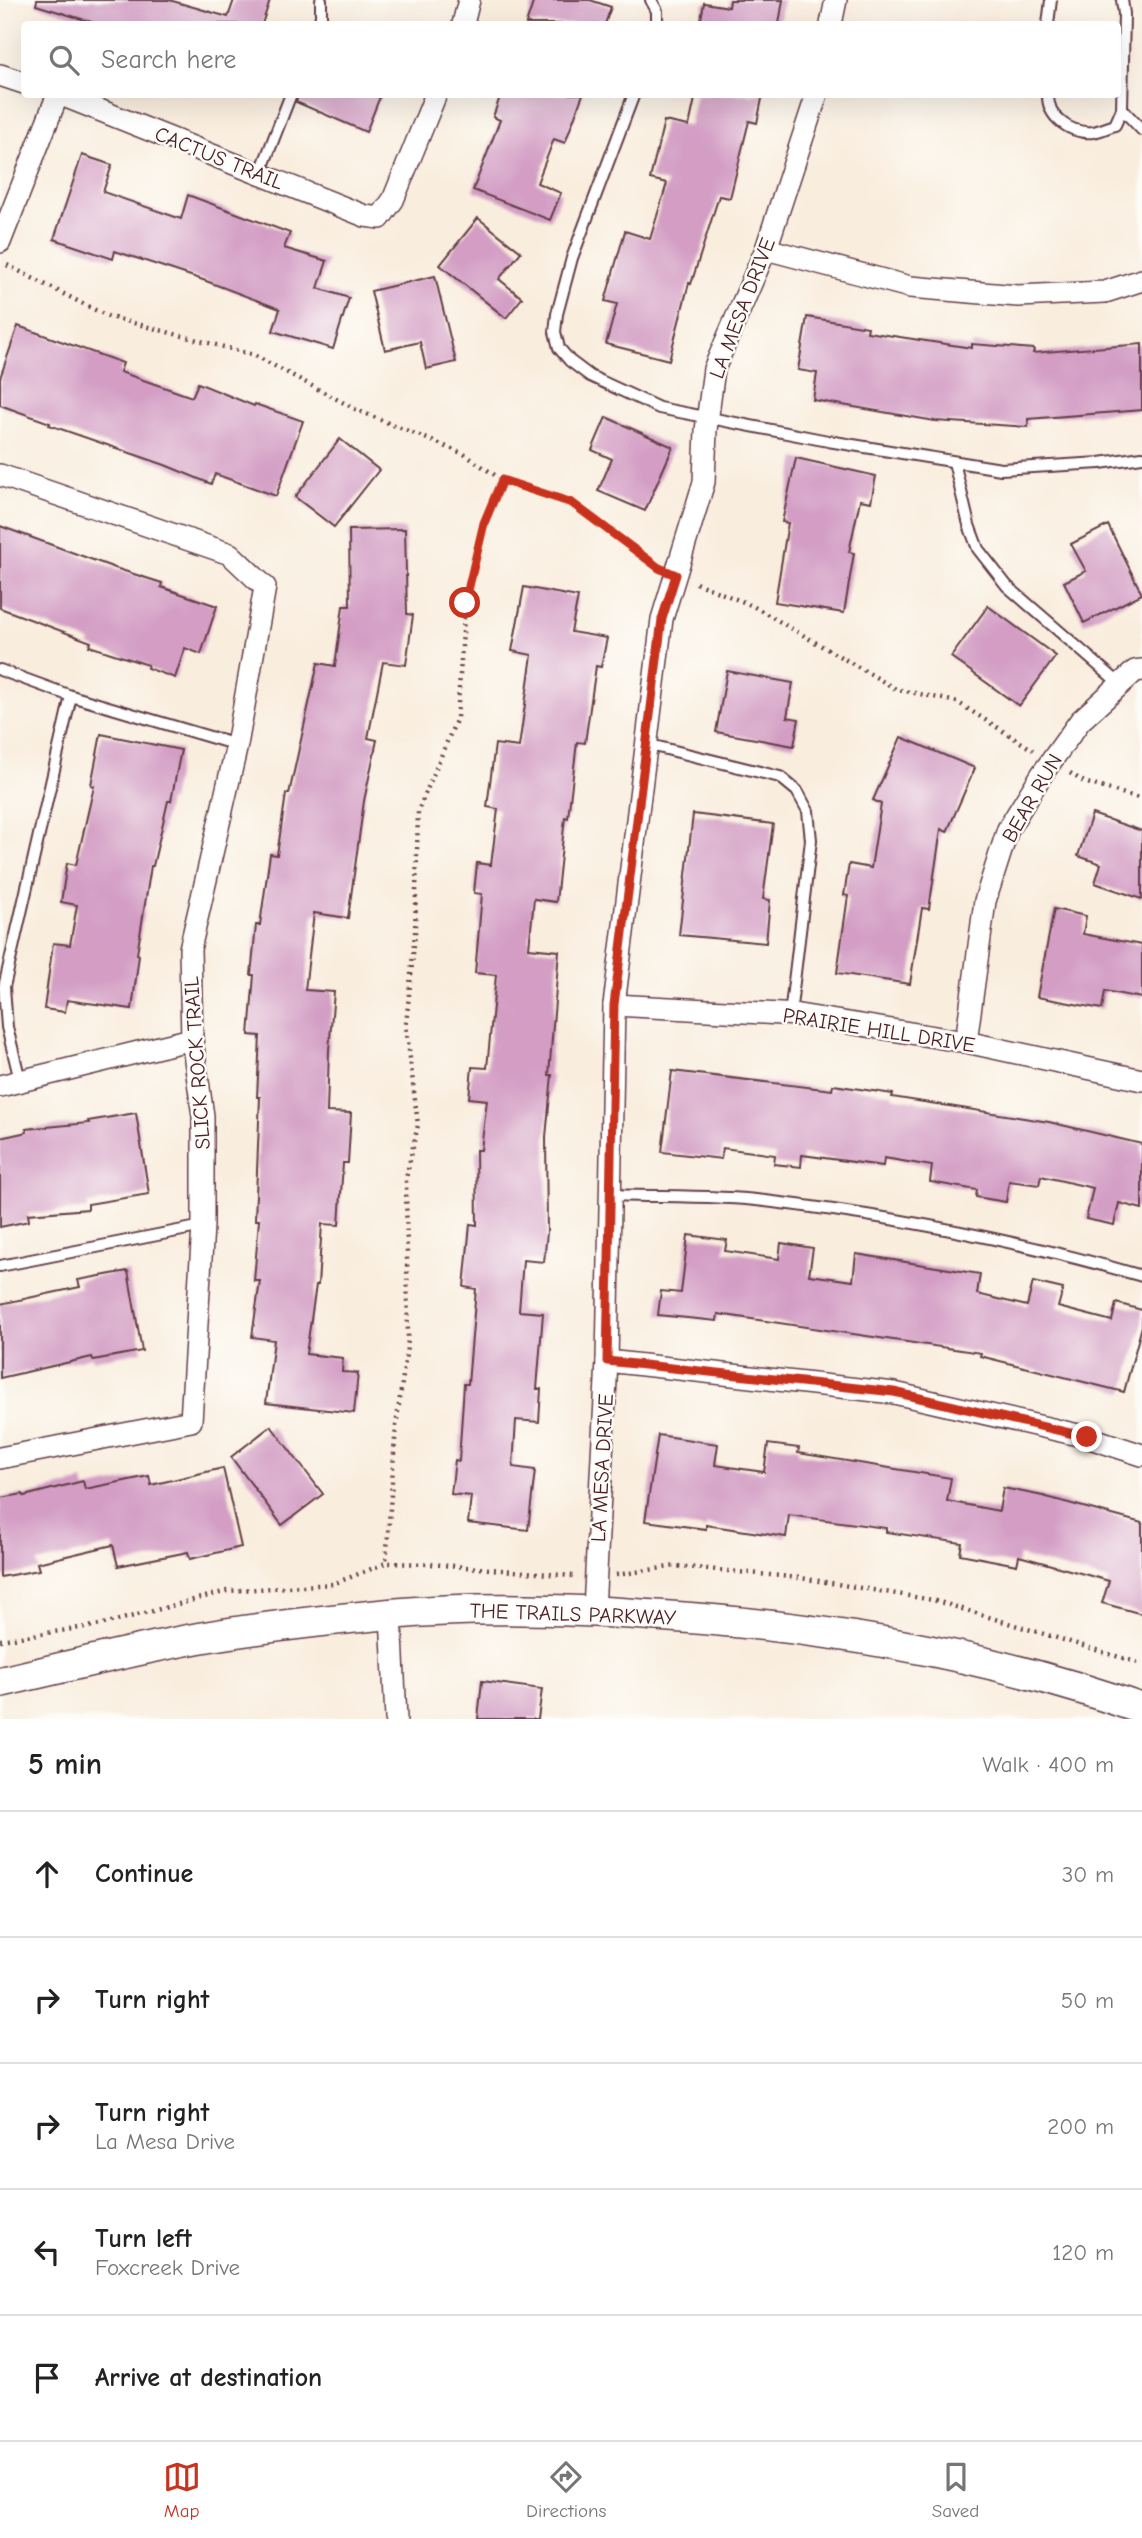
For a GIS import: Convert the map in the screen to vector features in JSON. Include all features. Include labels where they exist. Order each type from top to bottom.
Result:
[{"type":"street","points":[[464,21],[469,0]]},
{"type":"street","points":[[832,21],[836,0]]},
{"type":"street","points":[[0,75],[21,82]]},
{"type":"street","points":[[0,242],[56,98]]},
{"type":"street","name":"CACTUS TRAIL","points":[[68,98],[365,216],[380,218],[393,200],[434,98]]},
{"type":"street","name":"LA MESA DRIVE","points":[[594,1611],[607,1361],[614,1005],[662,619],[704,482],[707,418],[714,369],[766,249],[816,98]]},
{"type":"street","points":[[766,249],[910,287],[1004,295],[1105,292],[1142,280]]},
{"type":"street","name":"SLICK ROCK TRAIL","points":[[0,475],[230,554],[265,587],[237,745],[190,949],[192,1040],[203,1116],[203,1226],[191,1421],[0,1458]]},
{"type":"street","name":"BEAR RUN","points":[[966,1042],[985,901],[1008,829],[1080,721],[1135,671],[1142,670]]},
{"type":"street","name":"PRAIRIE HILL DRIVE","points":[[614,1005],[790,1015],[966,1042],[1142,1080]]},
{"type":"street","points":[[10,1083],[192,1040]]},
{"type":"street","points":[[607,1361],[894,1392],[1087,1437],[1142,1455]]},
{"type":"street","name":"THE TRAILS PARKWAY","points":[[0,1682],[200,1638],[391,1614],[495,1610],[594,1611],[719,1620],[847,1635],[1024,1673],[1142,1709]]},
{"type":"street","points":[[391,1614],[396,1719]]},
{"type":"lane","points":[[319,21],[321,0]]},
{"type":"lane","points":[[651,0],[657,11],[657,21]]},
{"type":"lane","points":[[1048,21],[1051,0]]},
{"type":"lane","points":[[1047,98],[1054,117],[1071,129],[1093,132],[1115,125],[1122,109],[1122,0]]},
{"type":"lane","points":[[260,174],[289,98]]},
{"type":"lane","points":[[632,98],[572,258],[557,314],[555,332],[559,348],[570,361],[590,376],[659,408],[1001,470],[1100,463],[1142,457]]},
{"type":"lane","points":[[1122,109],[1142,130]]},
{"type":"lane","points":[[954,462],[969,525],[978,549],[1007,586],[1120,684]]},
{"type":"lane","points":[[0,670],[71,696],[237,745]]},
{"type":"lane","points":[[10,1083],[4,987],[71,696]]},
{"type":"lane","points":[[646,744],[780,777],[797,791],[807,811],[811,840],[790,1015]]},
{"type":"lane","points":[[610,1195],[763,1200],[940,1228],[1142,1276]]},
{"type":"lane","points":[[0,1266],[134,1237],[203,1226]]},
{"type":"path","points":[[0,262],[107,316],[254,355],[359,411],[464,454],[502,480],[572,503],[659,568],[751,605],[896,689],[957,702],[1084,782],[1142,799]]},
{"type":"path","points":[[386,1563],[396,1426],[408,1340],[406,1178],[418,1125],[405,1025],[415,934],[418,811],[457,718],[465,603],[484,523],[502,480]]},
{"type":"building","points":[[37,0],[169,0],[228,17],[234,0],[270,0],[263,21],[88,21],[36,5]]},
{"type":"building","points":[[534,0],[590,0],[611,7],[606,21],[527,21]]},
{"type":"building","points":[[730,0],[783,0],[780,21],[701,21],[704,3],[729,7]]},
{"type":"building","points":[[298,98],[379,98],[366,132],[296,102]]},
{"type":"building","points":[[500,98],[582,98],[565,143],[554,139],[537,183],[561,193],[550,220],[473,190],[500,120],[493,117]]},
{"type":"building","points":[[695,98],[762,98],[757,123],[749,121],[730,198],[719,196],[691,284],[689,283],[669,360],[606,344],[617,304],[605,301],[625,231],[650,239],[667,183],[650,179],[664,121],[689,126]]},
{"type":"building","points":[[82,155],[112,165],[103,192],[181,219],[188,195],[290,233],[284,248],[327,261],[318,288],[349,298],[333,349],[273,331],[280,309],[115,251],[113,259],[54,239]]},
{"type":"building","points":[[478,218],[521,252],[499,279],[522,298],[506,318],[440,265]]},
{"type":"building","points":[[435,276],[456,362],[426,369],[420,342],[385,350],[371,291]]},
{"type":"building","points":[[807,317],[868,327],[867,332],[972,348],[972,344],[1034,349],[1033,353],[1142,344],[1142,410],[1028,419],[1028,427],[935,421],[813,400],[817,373],[798,370]]},
{"type":"building","points":[[18,326],[123,363],[120,372],[192,397],[198,383],[254,406],[255,404],[303,421],[276,496],[215,474],[211,484],[0,405],[0,378]]},
{"type":"building","points":[[606,417],[673,447],[645,511],[598,491],[612,459],[592,450]]},
{"type":"building","points":[[340,439],[379,470],[334,527],[295,497]]},
{"type":"building","points":[[796,458],[876,476],[871,502],[860,500],[849,552],[854,553],[844,613],[775,602],[788,523],[782,522]]},
{"type":"building","points":[[1108,525],[1142,594],[1084,623],[1064,582],[1086,571],[1071,544]]},
{"type":"building","points":[[0,526],[162,583],[161,587],[217,606],[201,654],[185,648],[175,678],[147,668],[148,665],[89,646],[91,642],[0,608]]},
{"type":"building","points":[[405,529],[407,614],[413,615],[406,665],[383,662],[368,738],[377,740],[364,801],[348,918],[314,913],[305,990],[334,992],[327,1112],[351,1113],[348,1163],[343,1163],[339,1225],[322,1224],[318,1285],[306,1354],[343,1358],[342,1372],[358,1373],[354,1413],[266,1403],[274,1340],[252,1337],[260,1281],[254,1281],[259,1220],[255,1220],[260,1036],[249,1035],[254,975],[251,975],[256,925],[260,925],[270,854],[277,855],[286,794],[289,794],[318,663],[335,666],[343,606],[350,606],[349,530]]},
{"type":"building","points":[[524,587],[578,597],[571,632],[607,638],[601,667],[596,666],[585,743],[577,742],[568,818],[565,817],[556,902],[534,899],[529,948],[559,951],[546,1137],[547,1232],[544,1262],[523,1260],[519,1311],[543,1313],[537,1389],[541,1389],[539,1422],[516,1420],[513,1467],[535,1470],[528,1530],[468,1523],[471,1496],[451,1494],[455,1460],[459,1461],[464,1384],[468,1384],[476,1289],[464,1287],[470,1224],[477,1225],[476,1150],[481,1150],[487,1100],[469,1098],[472,1067],[487,1068],[496,975],[475,973],[482,894],[474,893],[477,863],[491,865],[498,809],[487,807],[495,744],[519,747],[532,655],[512,651]]},
{"type":"building","points":[[988,606],[1056,656],[1019,706],[951,657]]},
{"type":"building","points":[[727,671],[793,683],[787,717],[799,719],[794,746],[716,732]]},
{"type":"building","points":[[101,734],[181,750],[171,801],[168,801],[151,866],[137,954],[132,1009],[67,1000],[65,1012],[44,1009],[53,943],[70,945],[77,905],[61,902],[67,863],[76,865],[94,786],[91,785]]},
{"type":"building","points":[[901,737],[975,768],[947,832],[941,829],[929,909],[922,908],[910,984],[837,973],[848,896],[844,895],[849,864],[871,868],[881,804],[873,800]]},
{"type":"building","points":[[693,814],[773,824],[763,899],[770,900],[766,943],[679,935]]},
{"type":"building","points":[[1092,814],[1142,831],[1142,899],[1095,883],[1101,864],[1078,856]]},
{"type":"building","points":[[1054,909],[1086,916],[1083,934],[1142,945],[1142,998],[1105,991],[1102,1009],[1037,997]]},
{"type":"building","points":[[672,1071],[832,1090],[833,1085],[893,1094],[892,1097],[1049,1122],[1142,1144],[1142,1209],[1119,1203],[1114,1225],[1086,1219],[1093,1188],[1041,1176],[1039,1185],[1009,1181],[1006,1202],[976,1197],[977,1190],[930,1182],[932,1166],[884,1158],[883,1166],[802,1155],[801,1167],[774,1164],[775,1155],[723,1148],[721,1159],[662,1152]]},
{"type":"building","points":[[136,1113],[149,1194],[88,1204],[88,1209],[28,1214],[29,1221],[0,1227],[0,1138],[27,1132],[26,1129],[89,1123],[88,1121]]},
{"type":"building","points":[[688,1235],[727,1240],[725,1251],[779,1259],[781,1243],[813,1248],[809,1275],[853,1281],[856,1254],[980,1274],[977,1294],[1027,1306],[1033,1282],[1063,1289],[1058,1307],[1112,1321],[1116,1303],[1142,1310],[1142,1326],[1124,1392],[980,1356],[981,1353],[718,1314],[717,1321],[658,1315],[661,1291],[681,1293]]},
{"type":"building","points":[[128,1271],[142,1351],[93,1360],[92,1357],[0,1378],[0,1304],[80,1287],[78,1280]]},
{"type":"building","points":[[271,1426],[323,1494],[282,1525],[231,1457]]},
{"type":"building","points":[[658,1435],[718,1444],[715,1465],[764,1472],[768,1444],[799,1448],[798,1453],[951,1478],[947,1501],[999,1511],[1003,1488],[1142,1523],[1142,1614],[1102,1603],[1109,1581],[1019,1556],[1017,1565],[960,1554],[962,1543],[886,1532],[886,1528],[789,1515],[786,1537],[706,1525],[706,1529],[645,1521]]},
{"type":"building","points":[[223,1468],[241,1547],[190,1559],[188,1552],[118,1566],[113,1545],[37,1563],[39,1570],[0,1577],[0,1498],[24,1496],[83,1481],[85,1489],[149,1476],[151,1485]]},
{"type":"building","points":[[482,1681],[542,1689],[538,1719],[478,1719]]},
{"type":"route","points":[[465,603],[484,523],[502,480],[572,503],[659,568],[676,575],[662,619],[614,1005],[607,1361],[894,1392],[1087,1437]]}]
